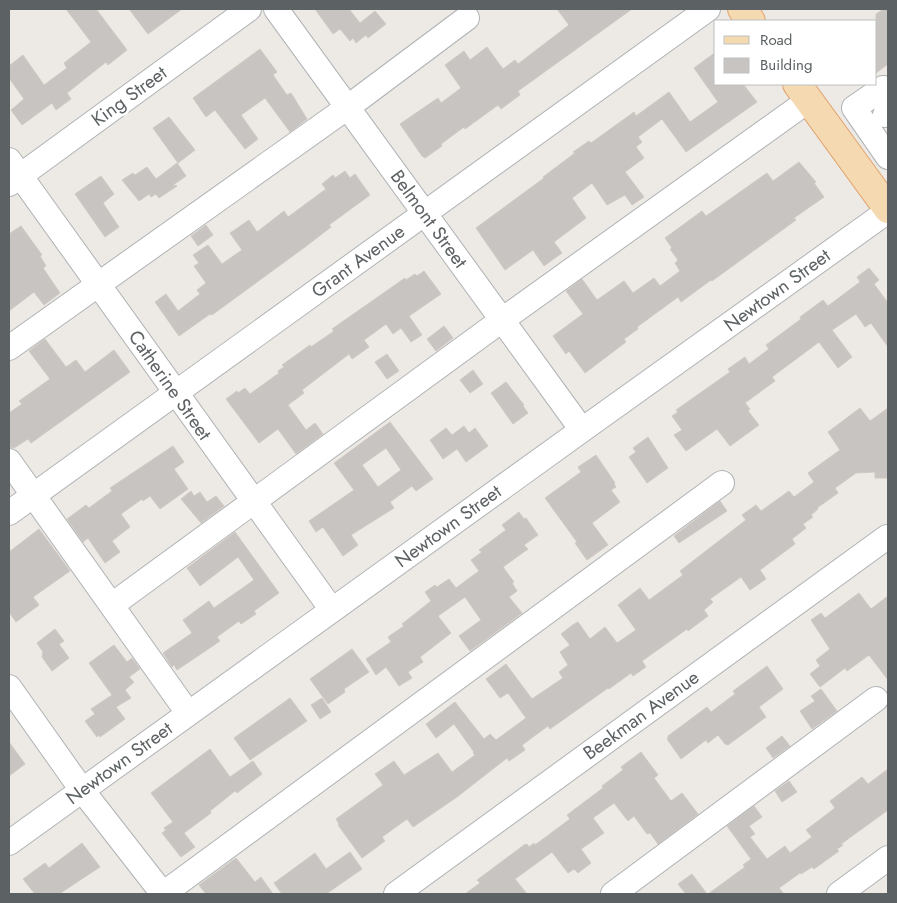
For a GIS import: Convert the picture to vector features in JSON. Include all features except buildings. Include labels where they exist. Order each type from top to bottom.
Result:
[{"type":"main road","points":[[742,9],[750,20]]},
{"type":"main road","points":[[803,92],[885,198]]},
{"type":"street","name":"King Street","points":[[12,173],[249,9]]},
{"type":"street","name":"Belmont Street","points":[[276,9],[582,430]]},
{"type":"street","name":"Grant Avenue","points":[[9,513],[708,9]]},
{"type":"street","points":[[9,348],[348,106],[467,18]]},
{"type":"street","points":[[829,127],[884,88],[881,127]]},
{"type":"street","points":[[112,605],[502,320],[803,92]]},
{"type":"street","points":[[854,108],[881,127]]},
{"type":"street","name":"Catherine Street","points":[[12,173],[99,285],[252,501],[332,610]]},
{"type":"street","name":"Newtown Street","points":[[9,844],[582,430],[885,198]]},
{"type":"street","points":[[9,461],[188,713]]},
{"type":"street","points":[[9,687],[82,790],[163,894],[722,483]]},
{"type":"street","name":"Beekman Avenue","points":[[396,894],[887,537]]},
{"type":"street","points":[[612,894],[876,699]]},
{"type":"street","points":[[839,894],[888,858]]}]
